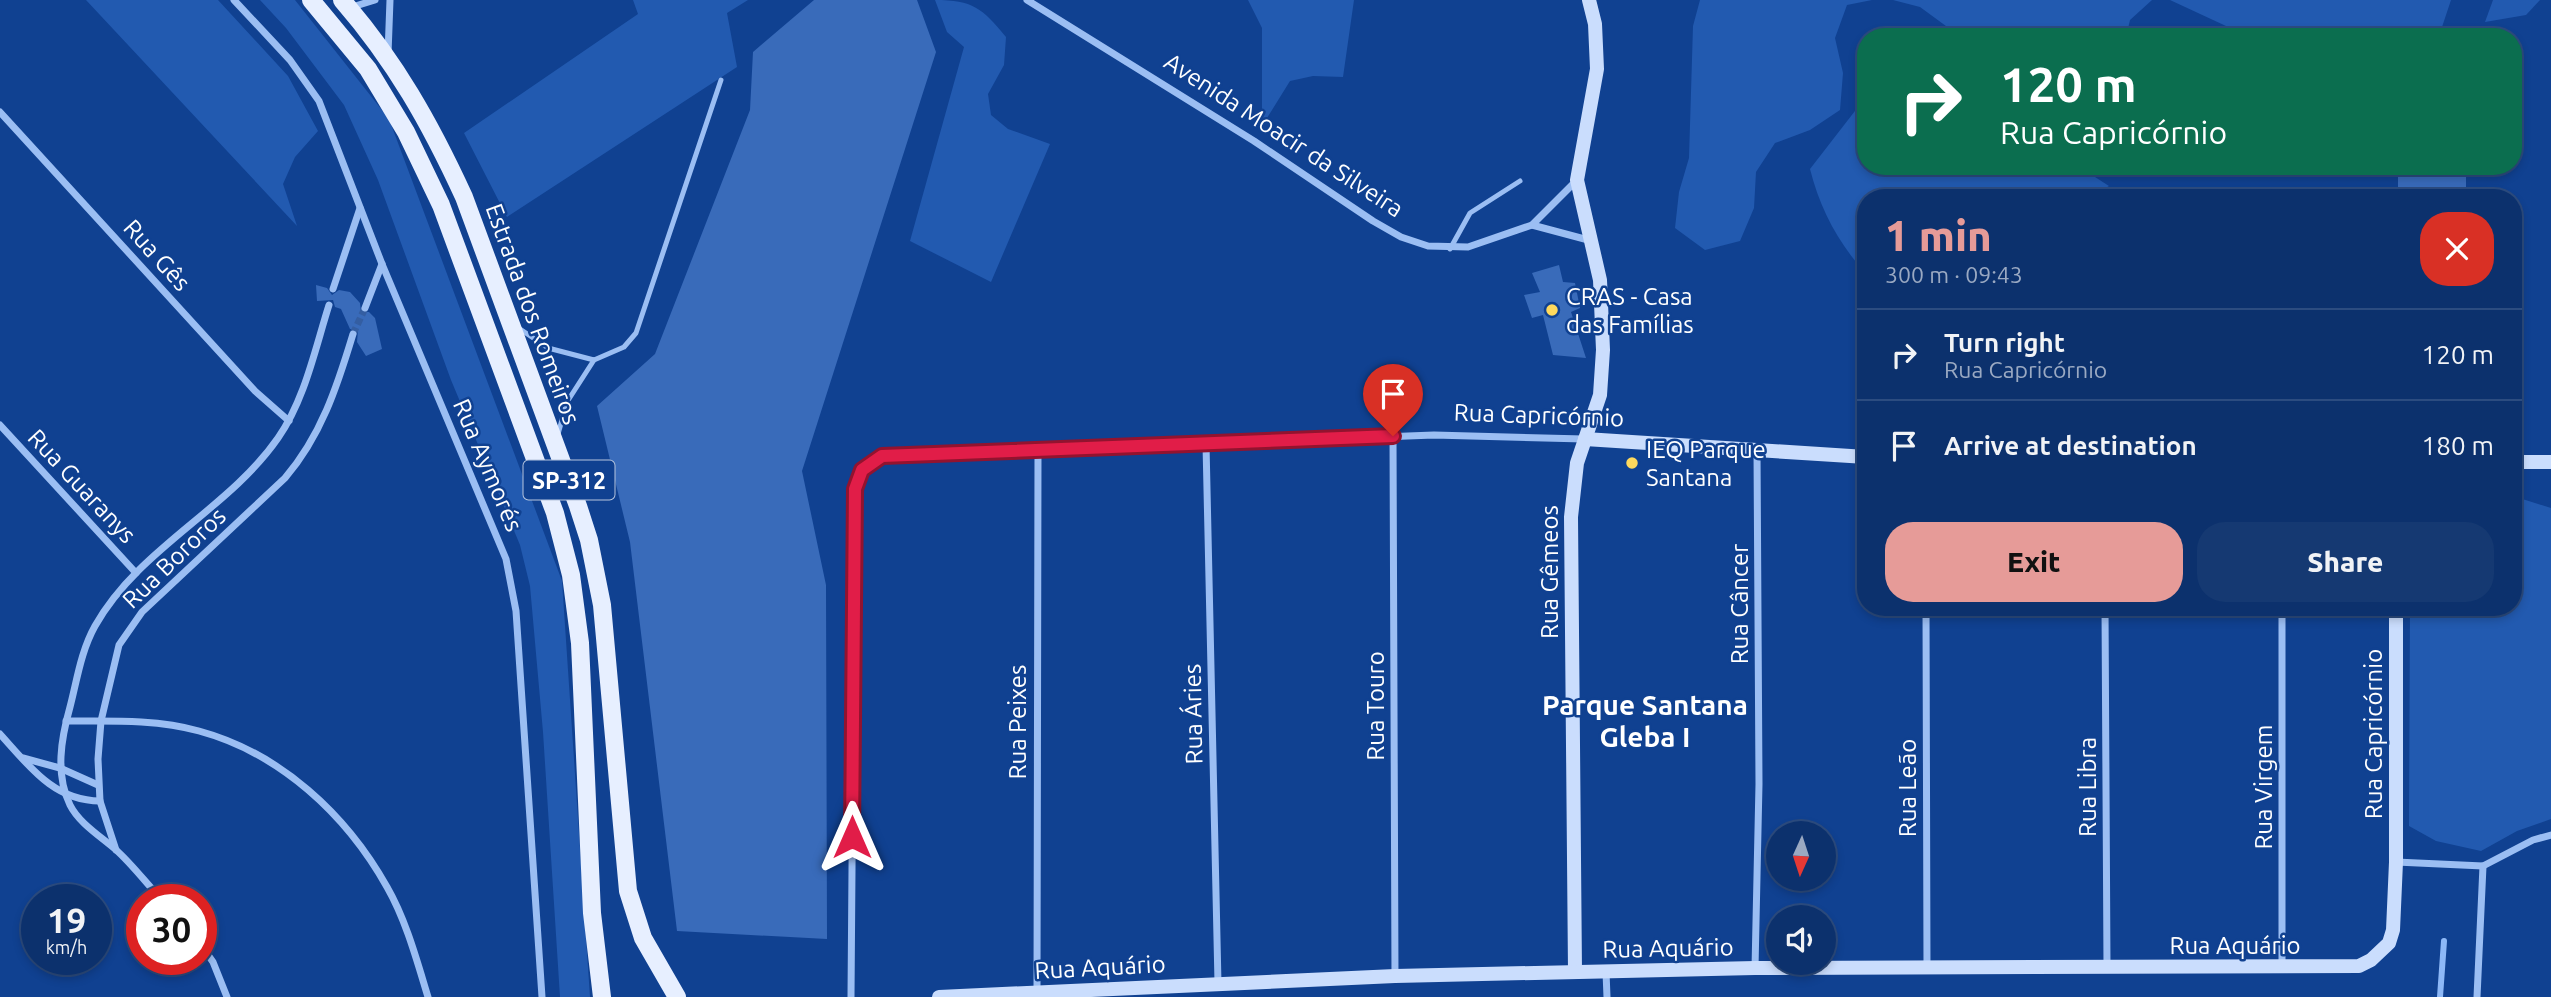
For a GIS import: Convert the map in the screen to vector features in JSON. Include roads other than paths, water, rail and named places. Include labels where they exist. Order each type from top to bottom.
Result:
[{"type":"main road","name":"Estrada dos Romeiros","points":[[311,0],[368,69],[424,167],[441,205],[555,513],[571,575],[580,643],[592,912],[602,997]]},
{"type":"main road","name":"Estrada dos Romeiros","points":[[346,4],[388,55],[446,157],[589,540],[602,605],[628,891],[643,938],[677,997]]},
{"type":"street","name":"Rua Aymorés","points":[[234,0],[290,60],[319,101],[382,264],[497,537],[512,581],[542,997]]},
{"type":"street","points":[[346,4],[375,0]]},
{"type":"street","points":[[388,55],[390,0]]},
{"type":"street","name":"Avenida Moacir da Silveira","points":[[1027,0],[1254,141],[1373,221],[1401,237],[1428,246],[1450,249],[1468,247],[1532,225],[1577,180]]},
{"type":"street","points":[[1577,180],[1597,69],[1595,23],[1589,0]]},
{"type":"street","name":"Rua Gês","points":[[0,112],[255,391],[289,421]]},
{"type":"street","name":"Rua Gêmeos","points":[[1575,972],[1571,517],[1574,478],[1601,395],[1603,350],[1600,280],[1577,180]]},
{"type":"street","points":[[333,289],[360,207]]},
{"type":"street","points":[[1532,225],[1592,241]]},
{"type":"street","points":[[365,308],[382,264]]},
{"type":"street","name":"Rua Bororos","points":[[116,850],[76,814],[66,796],[60,768],[66,721],[87,642],[105,610],[136,573],[267,452],[289,421],[299,400],[329,305]]},
{"type":"street","name":"Rua Bororos","points":[[116,850],[100,802],[98,785],[101,721],[114,658],[128,629],[142,612],[285,478],[306,454],[325,415],[353,334]]},
{"type":"street","name":"Rua Guaranys","points":[[0,425],[136,573]]},
{"type":"street","name":"Rua Capricórnio","points":[[851,997],[856,480],[862,470],[882,456],[1463,434],[1857,456]]},
{"type":"street","name":"Rua Touro","points":[[1393,436],[1395,976]]},
{"type":"street","name":"Rua Áries","points":[[1206,444],[1218,983]]},
{"type":"street","name":"Rua Câncer","points":[[1755,968],[1759,784],[1757,450]]},
{"type":"street","name":"Rua Peixes","points":[[1037,993],[1038,451]]},
{"type":"street","points":[[2522,462],[2551,462]]},
{"type":"street","name":"Rua Leão","points":[[1926,616],[1927,968]]},
{"type":"street","name":"Rua Libra","points":[[2105,616],[2107,968]]},
{"type":"street","name":"Rua Virgem","points":[[2282,616],[2282,968]]},
{"type":"street","name":"Rua Capricórnio","points":[[2396,616],[2396,862]]},
{"type":"street","points":[[66,721],[101,721],[198,730],[248,749],[294,776],[324,804],[387,887],[413,950],[428,997]]},
{"type":"street","points":[[0,734],[43,780],[66,796],[100,802]]},
{"type":"street","points":[[23,758],[60,768],[98,785]]},
{"type":"street","points":[[2396,862],[2483,866],[2533,840],[2551,835]]},
{"type":"street","points":[[116,850],[147,884]]},
{"type":"street","name":"Rua Aquário","points":[[939,997],[1395,976],[1755,968],[2359,966],[2371,960],[2389,943],[2393,930],[2396,862]]},
{"type":"street","points":[[2477,997],[2483,866]]},
{"type":"street","points":[[217,972],[227,997]]},
{"type":"street","points":[[1606,972],[1607,997]]},
{"type":"lane","points":[[555,443],[567,402],[578,380],[594,360],[624,347],[636,333],[721,80]]},
{"type":"lane","points":[[1450,249],[1470,213],[1520,181]]},
{"type":"lane","points":[[509,321],[548,348],[594,360]]},
{"type":"waterway","points":[[2440,997],[2444,941]]},
{"type":"tunnel","points":[[353,334],[365,308]]},
{"type":"place","name":"CRAS - Casa das Famílias","points":[[1552,310]]},
{"type":"place","name":"IEQ Parque Santana","points":[[1632,463]]},
{"type":"district","name":"Parque Santana Gleba I","points":[[1645,720]]}]
